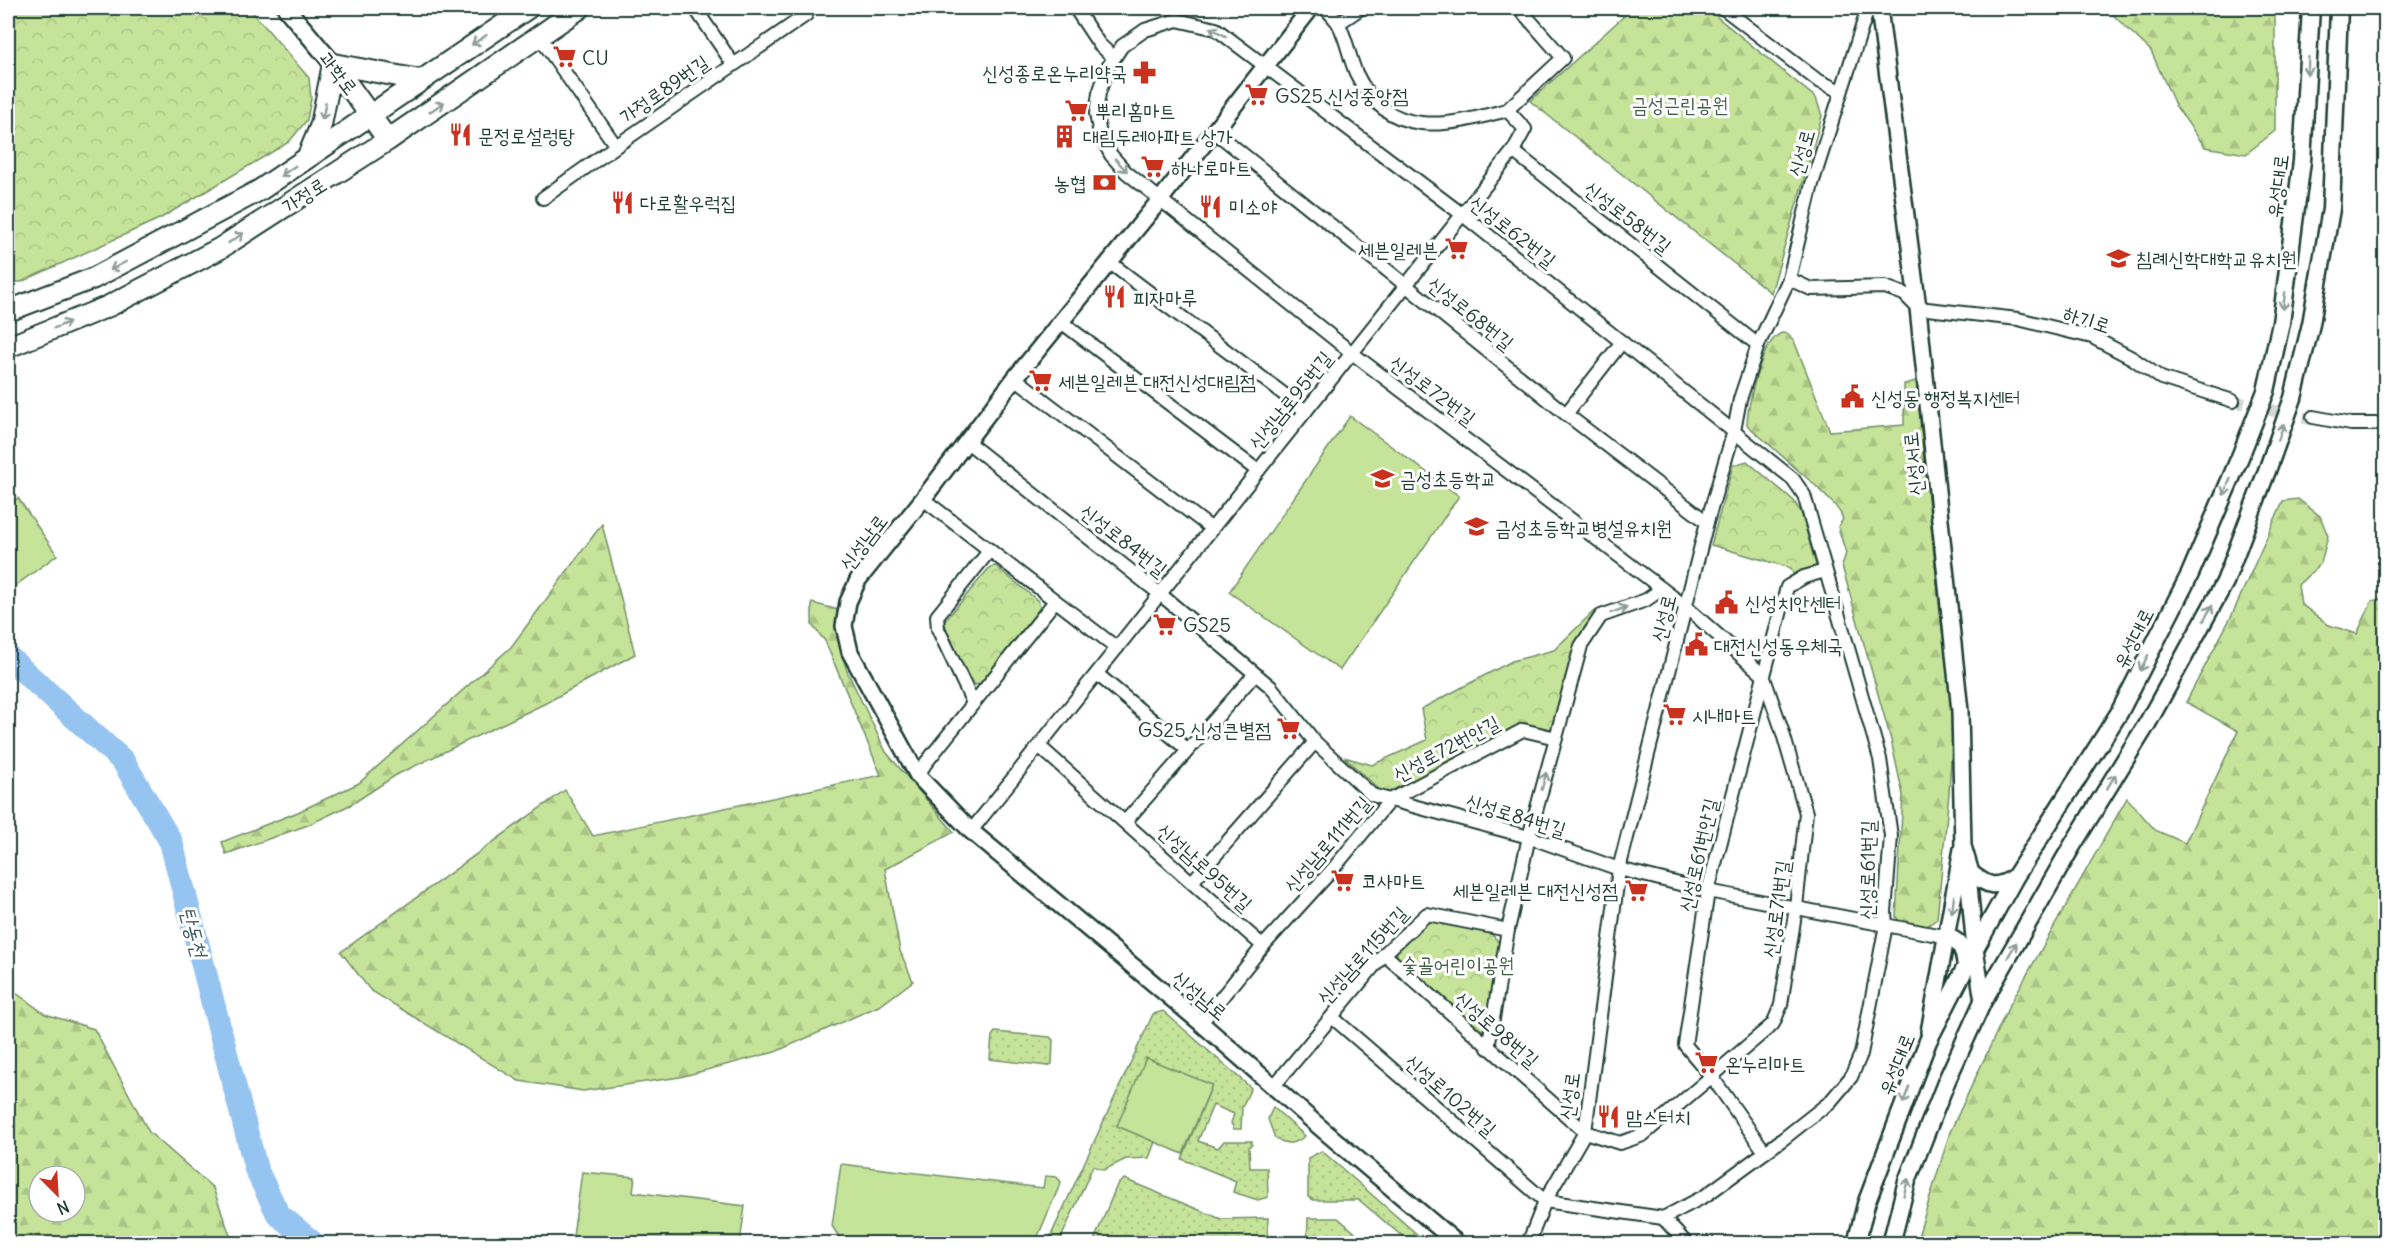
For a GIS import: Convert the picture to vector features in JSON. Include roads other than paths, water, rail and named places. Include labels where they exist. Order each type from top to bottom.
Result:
[{"type":"main road","name":"과학로","points":[[286,8],[333,64],[388,140]]},
{"type":"main road","name":"가정로","points":[[8,312],[94,278],[234,205],[528,8]]},
{"type":"main road","name":"가정로","points":[[8,347],[109,306],[219,249],[388,140],[580,8]]},
{"type":"main road","name":"유성대로","points":[[1856,1244],[1866,1204],[1928,1041],[1974,949],[2015,877],[2119,713],[2190,574],[2266,391],[2281,323],[2302,161],[2311,8]]},
{"type":"main road","points":[[1890,1244],[1907,1181],[1947,1080],[1983,1001],[2072,846],[2147,724],[2225,582],[2268,468],[2293,398],[2312,324],[2331,210],[2339,8]]},
{"type":"main road","points":[[308,156],[321,125],[333,64],[420,80]]},
{"type":"main road","points":[[1948,937],[1956,940],[1963,948],[1966,966]]},
{"type":"street","points":[[695,8],[733,64]]},
{"type":"street","points":[[1075,8],[1099,45],[1114,58]]},
{"type":"street","points":[[1160,200],[1126,172],[1112,155],[1100,134],[1096,114],[1099,93],[1108,67],[1122,46],[1145,30],[1177,20],[1216,29],[1266,66],[1311,8]]},
{"type":"street","points":[[1325,8],[1339,23],[1356,72],[1368,94],[1391,112],[1410,122],[1439,125],[1507,111],[1563,58],[1519,8]]},
{"type":"street","points":[[1339,23],[1361,8]]},
{"type":"street","points":[[1723,8],[1817,80],[1840,91]]},
{"type":"street","name":"신성로","points":[[1528,1244],[1545,1202],[1585,1132],[1619,869],[1707,522],[1734,430],[1740,399],[1758,345],[1789,279],[1812,184],[1868,8]]},
{"type":"street","name":"신성서로","points":[[1879,8],[1918,308],[1960,711],[1963,846]]},
{"type":"street","name":"가정로89번길","points":[[539,36],[616,146],[806,15]]},
{"type":"street","name":"신성남로","points":[[1266,66],[1060,321],[858,580],[848,602],[844,626],[850,652],[918,776],[971,831],[1201,1023],[1458,1244]]},
{"type":"street","name":"신성로62번길","points":[[1266,66],[1462,215],[1734,430]]},
{"type":"street","points":[[1507,111],[1525,129],[1514,151]]},
{"type":"street","name":"신성로68번길","points":[[1214,131],[1566,414],[1707,522]]},
{"type":"street","points":[[543,198],[616,146]]},
{"type":"street","name":"신성남로95번길","points":[[971,831],[1514,151]]},
{"type":"street","name":"신성로58번길","points":[[1514,151],[1758,345]]},
{"type":"street","name":"신성로72번길","points":[[1160,200],[1352,353],[1686,607]]},
{"type":"street","points":[[1109,262],[1306,411]]},
{"type":"street","points":[[1789,279],[1811,289],[1885,287],[1904,294],[1918,308]]},
{"type":"street","name":"하기로","points":[[1918,308],[2018,319],[2092,337],[2132,358],[2161,378],[2233,401]]},
{"type":"street","points":[[1060,321],[1258,471]]},
{"type":"street","points":[[1566,414],[1623,342]]},
{"type":"street","points":[[1015,378],[1212,529]]},
{"type":"street","points":[[2313,417],[2385,430]]},
{"type":"street","points":[[2351,424],[2385,424]]},
{"type":"street","name":"신성로61번길","points":[[1663,1218],[1705,1196],[1765,1152],[1830,1102],[1851,1077],[1861,1054],[1886,925],[1891,836],[1880,759],[1804,495],[1794,479],[1734,430]]},
{"type":"street","name":"신성로84번길","points":[[966,441],[1160,594],[1282,698],[1315,742],[1372,795],[1529,837],[1619,869],[1708,891],[1948,937]]},
{"type":"street","points":[[923,499],[1117,648]]},
{"type":"street","points":[[973,703],[938,629],[937,616],[990,550]]},
{"type":"street","name":"신성로61번안길","points":[[1765,1152],[1712,1077],[1685,1045],[1708,891],[1787,587],[1804,577],[1825,571]]},
{"type":"street","points":[[1488,1048],[1508,930],[1529,837],[1581,645],[1600,616],[1647,600],[1662,589]]},
{"type":"street","points":[[918,776],[925,764],[1055,601]]},
{"type":"street","name":"신성로71번길","points":[[1585,1132],[1620,1143],[1643,1135],[1773,1024],[1781,1005],[1796,907],[1806,813],[1763,675],[1686,607]]},
{"type":"street","points":[[1097,674],[1188,750]]},
{"type":"street","points":[[1125,822],[1254,675]]},
{"type":"street","name":"신성로72번안길","points":[[1390,800],[1523,730],[1556,738]]},
{"type":"street","points":[[1192,882],[1315,742]]},
{"type":"street","name":"신성남로95번길","points":[[1039,746],[1263,946]]},
{"type":"street","name":"신성남로111번길","points":[[1201,1023],[1263,946],[1333,869],[1390,800]]},
{"type":"street","points":[[1963,846],[1971,873],[1969,885],[1974,949],[1983,1001]]},
{"type":"street","points":[[1928,1041],[1963,846]]},
{"type":"street","points":[[1971,873],[1991,886],[2002,885],[2015,877]]},
{"type":"street","name":"신성남로115번길","points":[[1274,1086],[1384,954],[1427,914],[1508,930]]},
{"type":"street","name":"신성로98번길","points":[[1384,954],[1585,1132]]},
{"type":"street","name":"신성로102번길","points":[[1332,1017],[1545,1202]]},
{"type":"street","points":[[1545,1202],[1663,1218],[1688,1244]]},
{"type":"waterway","name":"탄동천","points":[[8,657],[123,761],[171,842],[256,1169],[278,1214],[314,1244]]},
{"type":"tunnel","points":[[2233,401],[2309,419],[2313,417]]},
{"type":"place","name":"CU","points":[[564,57]]},
{"type":"place","name":"신성종로온누리약국","points":[[1145,72]]},
{"type":"place","name":"GS25 신성중앙점","points":[[1257,95]]},
{"type":"place","name":"뿌리홈마트","points":[[1077,110]]},
{"type":"place","name":"문정로설렁탕","points":[[460,135]]},
{"type":"place","name":"대림두레아파트 상가","points":[[1065,136]]},
{"type":"place","name":"하나로마트","points":[[1153,167]]},
{"type":"place","name":"농협","points":[[1104,182]]},
{"type":"place","name":"다로활우럭집","points":[[622,202]]},
{"type":"place","name":"미소야","points":[[1211,206]]},
{"type":"place","name":"세븐일레븐","points":[[1456,249]]},
{"type":"place","name":"침례신학대학교유치원","points":[[2118,258]]},
{"type":"place","name":"피자마루","points":[[1115,297]]},
{"type":"place","name":"세븐일레븐 대전신성대림점","points":[[1040,381]]},
{"type":"place","name":"신성동 행정복지센터","points":[[1853,397]]},
{"type":"place","name":"금성초등학교","points":[[1382,478]]},
{"type":"place","name":"금성초등학교병설유치원","points":[[1477,527]]},
{"type":"place","name":"신성치안센터","points":[[1727,602]]},
{"type":"place","name":"GS25","points":[[1165,624]]},
{"type":"place","name":"대전신성동우체국","points":[[1696,645]]},
{"type":"place","name":"시내마트","points":[[1674,715]]},
{"type":"place","name":"GS25 신성큰별점","points":[[1289,729]]},
{"type":"place","name":"코사마트","points":[[1343,880]]},
{"type":"place","name":"세븐일레븐 대전신성점","points":[[1636,890]]},
{"type":"place","name":"온누리마트","points":[[1707,1063]]},
{"type":"place","name":"맘스터치","points":[[1608,1116]]},
{"type":"park label","name":"금성근린공원","points":[[1680,104]]},
{"type":"park label","name":"숯골어린이공원","points":[[1458,964]]}]
